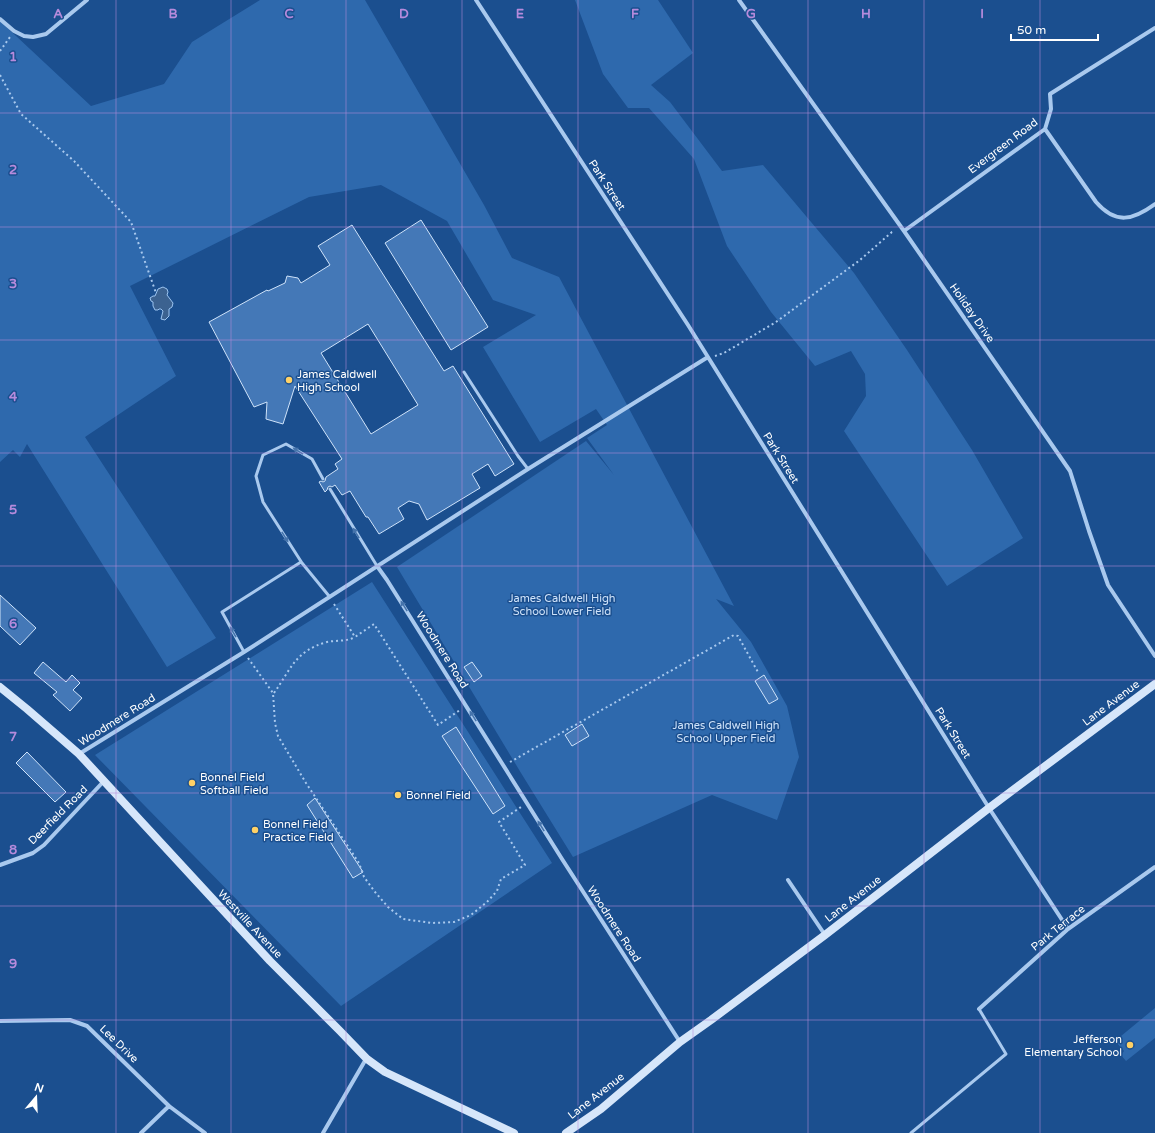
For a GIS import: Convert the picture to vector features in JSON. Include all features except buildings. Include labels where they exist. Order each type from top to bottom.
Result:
[{"type":"street","points":[[0,19],[14,31],[24,36],[46,34],[87,0]]},
{"type":"street","name":"Holiday Drive","points":[[739,0],[904,231],[1070,471],[1108,585],[1155,656]]},
{"type":"street","name":"Park Street","points":[[478,1],[708,357],[989,808],[1068,929]]},
{"type":"street","name":"Evergreen Road","points":[[904,231],[1045,129],[1051,109],[1050,94],[1155,28]]},
{"type":"street","points":[[1045,129],[1103,210],[1122,218],[1133,217],[1145,212],[1155,204]]},
{"type":"street","points":[[377,566],[528,469],[708,357]]},
{"type":"street","name":"Woodmere Road","points":[[79,754],[244,652],[377,566],[388,580],[562,859],[680,1042]]},
{"type":"street","name":"Lane Avenue","points":[[566,1133],[600,1110],[680,1042],[825,935],[989,808],[1155,684]]},
{"type":"street","name":"Westville Avenue","points":[[0,687],[79,754],[103,782],[270,961],[367,1059],[385,1072],[514,1133]]},
{"type":"street","name":"Deerfield Road","points":[[0,865],[33,853],[44,845],[103,782]]},
{"type":"street","name":"Park Terrace","points":[[979,1009],[1068,929],[1155,867]]},
{"type":"street","points":[[788,880],[825,935]]},
{"type":"street","name":"Lee Drive","points":[[0,1021],[70,1020],[87,1026],[169,1106],[205,1133]]},
{"type":"street","points":[[323,1133],[367,1059]]},
{"type":"street","points":[[141,1133],[169,1106]]},
{"type":"lane","points":[[464,372],[528,469]]},
{"type":"lane","points":[[324,479],[312,459],[286,444],[263,455],[256,476],[263,502],[301,562],[329,596]]},
{"type":"lane","points":[[330,489],[377,566]]},
{"type":"lane","points":[[244,652],[222,612],[301,562]]},
{"type":"lane","points":[[911,1133],[1006,1054],[979,1009]]},
{"type":"path","points":[[0,51],[14,31]]},
{"type":"path","points":[[0,75],[21,114],[74,161],[130,222],[156,293]]},
{"type":"path","points":[[708,357],[724,354],[776,322],[860,260],[892,232],[904,231]]},
{"type":"path","points":[[329,596],[354,637]]},
{"type":"path","points":[[273,693],[295,660],[307,651],[318,645],[334,640],[350,640],[374,624],[438,725],[466,706]]},
{"type":"path","points":[[503,765],[734,635],[738,636],[759,674]]},
{"type":"path","points":[[244,652],[273,693],[275,723],[278,736],[285,748],[306,783],[359,863],[364,877],[388,907],[403,919],[432,923],[454,922],[471,915],[487,902],[496,891],[501,880],[525,865],[499,822],[526,802]]},
{"type":"green space","points":[[260,0],[365,0],[484,205],[512,258],[559,277],[734,606],[716,599],[751,642],[787,706],[799,757],[777,820],[712,795],[573,857],[397,567],[586,441],[614,475],[587,438],[607,425],[596,409],[540,442],[483,347],[536,315],[493,300],[447,221],[381,185],[309,197],[130,286],[176,376],[85,437],[216,638],[167,667],[27,444],[20,457],[13,450],[0,462],[0,21],[91,106],[164,84],[192,42]]},
{"type":"green space","points":[[575,0],[658,0],[693,53],[651,85],[670,102],[722,171],[763,165],[854,273],[907,350],[972,450],[1023,538],[947,586],[844,431],[866,396],[865,374],[851,351],[815,366],[771,312],[727,246],[694,159],[649,108],[628,108],[603,74]]},
{"type":"green space","name":"Bonnel Field","points":[[372,582],[552,863],[341,1006],[95,755]]},
{"type":"green space","points":[[1155,1008],[1155,1038],[1126,1061],[1121,1055],[1124,1051],[1115,1041]]},
{"type":"shaded area","points":[[163,287],[167,289],[167,295],[173,303],[172,307],[169,309],[169,316],[165,320],[161,319],[163,311],[161,309],[155,310],[153,302],[150,298],[155,296],[158,289]]},
{"type":"place","name":"James Caldwell High School","points":[[289,380]]},
{"type":"place","name":"Bonnel Field Softball Field","points":[[192,783]]},
{"type":"place","name":"Bonnel Field","points":[[398,795]]},
{"type":"place","name":"Bonnel Field Practice Field","points":[[255,830]]},
{"type":"place","name":"Jefferson Elementary School","points":[[1130,1045]]},
{"type":"park label","name":"James Caldwell High School Lower Field","points":[[562,604]]},
{"type":"park label","name":"James Caldwell High School Upper Field","points":[[726,731]]}]
